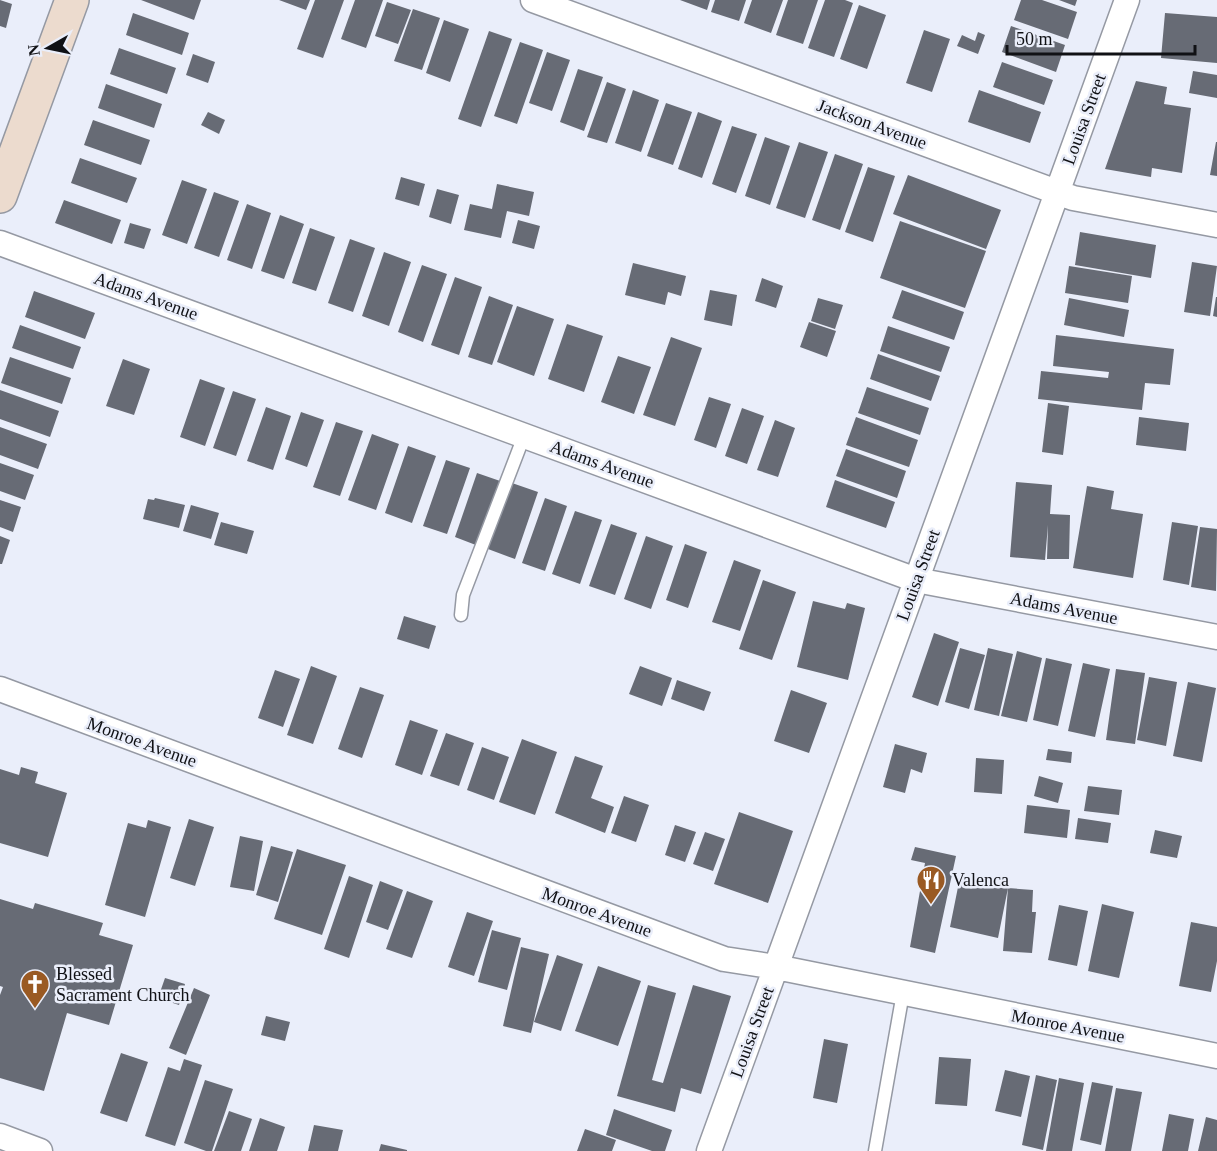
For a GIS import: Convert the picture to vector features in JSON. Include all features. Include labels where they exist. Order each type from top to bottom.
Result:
[{"type":"main road","points":[[0,196],[72,0]]},
{"type":"street","name":"Jackson Avenue","points":[[533,0],[1073,198],[1217,225]]},
{"type":"street","name":"Louisa Street","points":[[709,1151],[1127,0]]},
{"type":"street","name":"Adams Avenue","points":[[0,243],[916,580],[1217,637]]},
{"type":"street","name":"Monroe Avenue","points":[[0,688],[724,959],[776,967],[1217,1056]]},
{"type":"street","points":[[0,1136],[40,1151]]},
{"type":"lane","points":[[461,615],[464,595],[524,436]]},
{"type":"lane","points":[[875,1151],[903,993]]},
{"type":"building","points":[[0,0],[12,4],[6,28],[0,26]]},
{"type":"building","points":[[141,0],[201,0],[194,20]]},
{"type":"building","points":[[279,0],[310,0],[306,10]]},
{"type":"building","points":[[315,0],[344,0],[323,58],[297,49]]},
{"type":"building","points":[[355,0],[383,0],[366,48],[341,39]]},
{"type":"building","points":[[680,0],[710,0],[707,10]]},
{"type":"building","points":[[715,0],[746,0],[739,21],[711,12]]},
{"type":"building","points":[[752,0],[783,0],[771,33],[744,23]]},
{"type":"building","points":[[788,0],[818,0],[803,44],[776,35]]},
{"type":"building","points":[[825,0],[845,0],[853,3],[834,57],[808,48]]},
{"type":"building","points":[[1021,0],[1042,0],[1077,12],[1068,39],[1014,20]]},
{"type":"building","points":[[1059,0],[1077,0],[1075,6]]},
{"type":"building","points":[[387,2],[411,10],[398,44],[375,36]]},
{"type":"building","points":[[859,5],[886,15],[867,69],[840,59]]},
{"type":"building","points":[[413,9],[440,18],[422,70],[394,61]]},
{"type":"building","points":[[133,13],[189,33],[182,55],[126,35]]},
{"type":"building","points":[[1165,13],[1217,17],[1217,63],[1161,58]]},
{"type":"building","points":[[444,20],[469,29],[450,82],[426,73]]},
{"type":"building","points":[[1011,26],[1065,45],[1056,72],[1002,52]]},
{"type":"building","points":[[924,30],[950,39],[932,92],[906,83]]},
{"type":"building","points":[[489,31],[512,39],[481,127],[458,119]]},
{"type":"building","points":[[978,32],[985,35],[978,54],[957,46],[962,35],[975,41]]},
{"type":"building","points":[[520,42],[543,50],[517,124],[494,116]]},
{"type":"building","points":[[119,48],[176,68],[167,94],[110,74]]},
{"type":"building","points":[[547,52],[570,60],[552,111],[529,103]]},
{"type":"building","points":[[193,54],[215,62],[208,83],[186,75]]},
{"type":"building","points":[[1002,62],[1053,80],[1044,105],[993,87]]},
{"type":"building","points":[[578,69],[603,77],[584,131],[560,122]]},
{"type":"building","points":[[1193,71],[1217,75],[1217,98],[1189,93]]},
{"type":"building","points":[[1136,81],[1167,87],[1164,104],[1191,108],[1182,173],[1152,168],[1151,177],[1105,169]]},
{"type":"building","points":[[607,82],[626,89],[607,143],[587,137]]},
{"type":"building","points":[[106,84],[162,104],[154,128],[98,108]]},
{"type":"building","points":[[633,90],[659,100],[641,152],[615,143]]},
{"type":"building","points":[[979,90],[1041,112],[1030,143],[968,122]]},
{"type":"building","points":[[666,103],[692,112],[673,165],[647,156]]},
{"type":"building","points":[[208,112],[225,120],[219,134],[201,125]]},
{"type":"building","points":[[698,112],[722,121],[702,178],[678,169]]},
{"type":"building","points":[[93,120],[150,140],[141,165],[84,145]]},
{"type":"building","points":[[732,126],[757,134],[736,193],[712,184]]},
{"type":"building","points":[[765,137],[790,146],[770,205],[745,196]]},
{"type":"building","points":[[799,142],[828,152],[805,218],[776,208]]},
{"type":"building","points":[[1217,142],[1217,176],[1210,175]]},
{"type":"building","points":[[835,154],[863,164],[840,230],[812,220]]},
{"type":"building","points":[[80,158],[137,178],[127,203],[71,183]]},
{"type":"building","points":[[868,167],[895,176],[873,242],[845,232]]},
{"type":"building","points":[[908,175],[1001,210],[986,249],[893,214]]},
{"type":"building","points":[[401,177],[425,184],[419,206],[395,199]]},
{"type":"building","points":[[182,180],[207,189],[187,244],[162,235]]},
{"type":"building","points":[[497,184],[534,192],[529,216],[507,211],[501,238],[464,230],[470,204],[492,209]]},
{"type":"building","points":[[437,189],[459,195],[451,224],[429,217]]},
{"type":"building","points":[[214,192],[239,201],[219,257],[194,248]]},
{"type":"building","points":[[64,200],[121,220],[112,244],[55,223]]},
{"type":"building","points":[[247,204],[271,213],[252,269],[227,260]]},
{"type":"building","points":[[280,215],[304,224],[284,279],[261,271]]},
{"type":"building","points":[[518,220],[540,226],[534,249],[512,243]]},
{"type":"building","points":[[900,221],[986,251],[965,308],[880,278]]},
{"type":"building","points":[[130,223],[151,229],[144,249],[124,243]]},
{"type":"building","points":[[310,228],[335,237],[316,291],[292,283]]},
{"type":"building","points":[[1080,232],[1156,245],[1151,278],[1075,265]]},
{"type":"building","points":[[350,239],[375,248],[353,312],[328,303]]},
{"type":"building","points":[[384,252],[411,262],[389,326],[362,316]]},
{"type":"building","points":[[1192,262],[1217,266],[1210,316],[1184,312]]},
{"type":"building","points":[[633,263],[686,276],[681,296],[668,292],[665,305],[625,295]]},
{"type":"building","points":[[422,265],[447,274],[423,342],[398,332]]},
{"type":"building","points":[[1069,266],[1132,276],[1128,303],[1065,293]]},
{"type":"building","points":[[455,277],[482,287],[459,355],[431,345]]},
{"type":"building","points":[[762,278],[783,286],[776,308],[755,301]]},
{"type":"building","points":[[710,290],[737,295],[732,326],[704,320]]},
{"type":"building","points":[[902,290],[964,312],[954,340],[892,318]]},
{"type":"building","points":[[34,291],[95,313],[85,339],[25,317]]},
{"type":"building","points":[[489,296],[513,305],[492,365],[468,357]]},
{"type":"building","points":[[1217,297],[1217,317],[1213,316]]},
{"type":"building","points":[[818,298],[843,305],[835,329],[811,321]]},
{"type":"building","points":[[1069,298],[1129,310],[1124,337],[1064,325]]},
{"type":"building","points":[[517,306],[554,319],[534,376],[497,362]]},
{"type":"building","points":[[809,322],[836,331],[827,357],[800,347]]},
{"type":"building","points":[[567,324],[603,336],[584,392],[548,379]]},
{"type":"building","points":[[20,325],[81,347],[73,369],[12,348]]},
{"type":"building","points":[[888,326],[950,347],[941,372],[880,351]]},
{"type":"building","points":[[1056,335],[1174,349],[1170,385],[1145,383],[1142,410],[1038,399],[1041,371],[1108,378],[1109,372],[1053,366]]},
{"type":"building","points":[[671,337],[702,348],[675,426],[643,415]]},
{"type":"building","points":[[878,354],[940,376],[931,401],[870,379]]},
{"type":"building","points":[[618,356],[651,367],[634,414],[601,402]]},
{"type":"building","points":[[10,357],[71,378],[62,404],[1,383]]},
{"type":"building","points":[[123,359],[150,369],[134,415],[106,406]]},
{"type":"building","points":[[200,379],[225,388],[205,446],[180,437]]},
{"type":"building","points":[[867,387],[929,408],[920,435],[858,413]]},
{"type":"building","points":[[0,390],[59,411],[50,437],[0,419]]},
{"type":"building","points":[[233,391],[256,399],[236,456],[213,448]]},
{"type":"building","points":[[709,397],[731,404],[716,448],[694,440]]},
{"type":"building","points":[[1048,403],[1069,406],[1063,455],[1042,452]]},
{"type":"building","points":[[266,407],[291,416],[273,470],[247,461]]},
{"type":"building","points":[[742,408],[764,416],[747,464],[725,456]]},
{"type":"building","points":[[301,412],[324,420],[307,467],[285,459]]},
{"type":"building","points":[[856,417],[918,440],[909,467],[846,445]]},
{"type":"building","points":[[1139,417],[1189,423],[1186,451],[1136,445]]},
{"type":"building","points":[[775,420],[795,428],[778,477],[757,470]]},
{"type":"building","points":[[336,422],[363,431],[340,496],[313,487]]},
{"type":"building","points":[[0,427],[47,444],[38,469],[0,455]]},
{"type":"building","points":[[372,434],[399,444],[376,510],[348,500]]},
{"type":"building","points":[[408,446],[436,456],[412,523],[385,513]]},
{"type":"building","points":[[846,449],[906,471],[897,498],[836,476]]},
{"type":"building","points":[[446,460],[470,468],[447,534],[423,526]]},
{"type":"building","points":[[0,463],[34,475],[25,500],[0,491]]},
{"type":"building","points":[[477,473],[503,482],[481,547],[455,537]]},
{"type":"building","points":[[835,480],[895,502],[886,528],[826,507]]},
{"type":"building","points":[[1016,482],[1052,485],[1050,514],[1070,515],[1069,559],[1047,559],[1048,525],[1045,560],[1010,557]]},
{"type":"building","points":[[512,483],[538,492],[515,559],[488,549]]},
{"type":"building","points":[[1087,486],[1114,491],[1111,509],[1143,514],[1133,578],[1073,568]]},
{"type":"building","points":[[155,498],[185,505],[179,528],[143,519],[148,499],[154,500]]},
{"type":"building","points":[[545,498],[567,506],[545,571],[522,563]]},
{"type":"building","points":[[0,500],[21,507],[13,532],[0,527]]},
{"type":"building","points":[[191,505],[219,513],[211,539],[183,531]]},
{"type":"building","points":[[575,511],[602,520],[580,584],[552,574]]},
{"type":"building","points":[[221,522],[254,531],[247,554],[214,545]]},
{"type":"building","points":[[1172,522],[1198,526],[1189,585],[1163,580]]},
{"type":"building","points":[[611,524],[637,533],[615,595],[589,586]]},
{"type":"building","points":[[1200,527],[1217,529],[1216,591],[1191,587]]},
{"type":"building","points":[[0,536],[10,540],[2,564],[0,564]]},
{"type":"building","points":[[646,536],[673,546],[651,609],[624,599]]},
{"type":"building","points":[[685,544],[707,552],[688,608],[666,600]]},
{"type":"building","points":[[734,560],[761,570],[740,631],[712,622]]},
{"type":"building","points":[[763,580],[796,592],[772,660],[739,649]]},
{"type":"building","points":[[813,601],[845,609],[847,603],[865,608],[848,680],[797,667]]},
{"type":"building","points":[[404,616],[436,626],[429,649],[397,639]]},
{"type":"building","points":[[934,633],[959,642],[938,706],[912,697]]},
{"type":"building","points":[[960,648],[985,655],[969,709],[945,702]]},
{"type":"building","points":[[988,648],[1013,654],[999,716],[974,710]]},
{"type":"building","points":[[1017,651],[1042,658],[1027,722],[1001,716]]},
{"type":"building","points":[[1046,658],[1072,664],[1058,726],[1033,720]]},
{"type":"building","points":[[1083,663],[1110,669],[1095,737],[1068,731]]},
{"type":"building","points":[[311,666],[337,676],[313,744],[287,735]]},
{"type":"building","points":[[640,666],[672,678],[662,706],[629,694]]},
{"type":"building","points":[[1116,669],[1145,673],[1135,744],[1106,740]]},
{"type":"building","points":[[275,670],[300,679],[283,727],[258,718]]},
{"type":"building","points":[[1149,677],[1177,682],[1166,746],[1137,740]]},
{"type":"building","points":[[677,680],[711,692],[704,711],[671,699]]},
{"type":"building","points":[[1188,682],[1216,688],[1202,762],[1173,756]]},
{"type":"building","points":[[360,687],[384,695],[362,758],[338,749]]},
{"type":"building","points":[[791,690],[827,703],[809,753],[774,741]]},
{"type":"building","points":[[410,720],[438,730],[422,775],[395,765]]},
{"type":"building","points":[[446,733],[474,743],[459,786],[430,776]]},
{"type":"building","points":[[522,739],[557,752],[535,815],[499,802]]},
{"type":"building","points":[[895,744],[927,753],[922,773],[911,769],[905,793],[883,787]]},
{"type":"building","points":[[482,747],[509,757],[494,800],[467,790]]},
{"type":"building","points":[[1048,749],[1072,752],[1071,763],[1046,760]]},
{"type":"building","points":[[575,756],[603,766],[591,798],[614,807],[605,833],[555,813]]},
{"type":"building","points":[[976,758],[1004,760],[1002,794],[974,792]]},
{"type":"building","points":[[21,767],[38,772],[35,783],[67,793],[48,857],[0,843],[0,769],[19,775]]},
{"type":"building","points":[[1039,776],[1063,783],[1058,803],[1034,796]]},
{"type":"building","points":[[1088,786],[1122,790],[1119,815],[1084,811]]},
{"type":"building","points":[[624,796],[649,805],[636,842],[611,833]]},
{"type":"building","points":[[1027,805],[1070,810],[1067,838],[1024,833]]},
{"type":"building","points":[[739,812],[793,831],[768,903],[714,884]]},
{"type":"building","points":[[1078,818],[1111,823],[1108,843],[1075,839]]},
{"type":"building","points":[[189,819],[214,827],[195,886],[170,878]]},
{"type":"building","points":[[148,820],[171,827],[145,917],[105,905],[128,823],[146,828]]},
{"type":"building","points":[[675,825],[696,832],[685,862],[665,855]]},
{"type":"building","points":[[1155,830],[1182,836],[1177,858],[1150,853]]},
{"type":"building","points":[[705,832],[725,839],[713,871],[693,864]]},
{"type":"building","points":[[240,836],[263,841],[254,891],[230,887]]},
{"type":"building","points":[[271,846],[293,852],[278,902],[256,895]]},
{"type":"building","name":"Valenca","points":[[915,847],[956,856],[935,953],[910,947],[925,863],[911,860]]},
{"type":"building","points":[[297,849],[346,865],[322,935],[274,919]]},
{"type":"building","points":[[349,876],[373,885],[349,958],[324,949]]},
{"type":"building","points":[[960,877],[1008,888],[998,938],[950,927]]},
{"type":"building","points":[[380,881],[403,890],[388,930],[366,922]]},
{"type":"building","points":[[1008,888],[1033,890],[1032,912],[1036,912],[1032,953],[1003,951]]},
{"type":"building","points":[[407,891],[433,901],[412,958],[386,949]]},
{"type":"building","points":[[0,899],[33,909],[35,903],[103,923],[99,935],[133,945],[109,1025],[67,1013],[44,1091],[0,1078],[0,995],[3,987],[0,986]]},
{"type":"building","points":[[1102,904],[1134,912],[1119,978],[1088,971]]},
{"type":"building","points":[[1059,905],[1088,911],[1077,966],[1048,960]]},
{"type":"building","points":[[467,912],[493,921],[474,976],[448,967]]},
{"type":"building","points":[[1191,922],[1217,927],[1217,961],[1211,992],[1179,986]]},
{"type":"building","points":[[492,930],[521,938],[507,990],[478,982]]},
{"type":"building","points":[[521,947],[549,954],[531,1033],[503,1026]]},
{"type":"building","points":[[557,955],[583,964],[561,1031],[534,1022]]},
{"type":"building","points":[[598,966],[641,981],[618,1046],[575,1031]]},
{"type":"building","points":[[165,978],[185,984],[179,1005],[158,998]]},
{"type":"building","points":[[648,985],[676,993],[652,1080],[663,1083],[693,985],[731,996],[701,1094],[681,1088],[675,1112],[617,1096]]},
{"type":"building","points":[[194,988],[210,995],[186,1055],[169,1048]]},
{"type":"building","points":[[266,1016],[290,1022],[285,1041],[261,1035]]},
{"type":"building","points":[[824,1039],[848,1044],[837,1103],[813,1098]]},
{"type":"building","points":[[121,1053],[148,1062],[127,1122],[100,1113]]},
{"type":"building","points":[[939,1057],[971,1059],[967,1106],[935,1104]]},
{"type":"building","points":[[184,1059],[202,1065],[175,1146],[145,1136],[168,1067],[180,1071]]},
{"type":"building","points":[[1005,1070],[1030,1076],[1021,1117],[995,1111]]},
{"type":"building","points":[[1036,1075],[1057,1080],[1043,1150],[1022,1145]]},
{"type":"building","points":[[1059,1078],[1084,1083],[1072,1151],[1046,1151]]},
{"type":"building","points":[[205,1080],[233,1089],[212,1151],[184,1143]]},
{"type":"building","points":[[1092,1082],[1113,1086],[1101,1145],[1080,1140]]},
{"type":"building","points":[[1116,1088],[1142,1092],[1131,1151],[1105,1151]]},
{"type":"building","points":[[614,1109],[672,1130],[665,1151],[652,1151],[606,1135]]},
{"type":"building","points":[[229,1111],[252,1119],[241,1151],[214,1151]]},
{"type":"building","points":[[1169,1114],[1194,1119],[1188,1151],[1162,1151]]},
{"type":"building","points":[[1206,1117],[1217,1120],[1217,1151],[1198,1151]]},
{"type":"building","points":[[260,1118],[285,1127],[277,1151],[249,1151]]},
{"type":"building","points":[[314,1125],[343,1130],[338,1151],[308,1151]]},
{"type":"building","points":[[585,1129],[616,1140],[612,1151],[577,1151]]},
{"type":"building","points":[[381,1144],[407,1150],[407,1151],[379,1151]]},
{"type":"place","name":"Valenca","points":[[931,906]]},
{"type":"place","name":"Blessed Sacrament Church","points":[[35,1010]]}]
